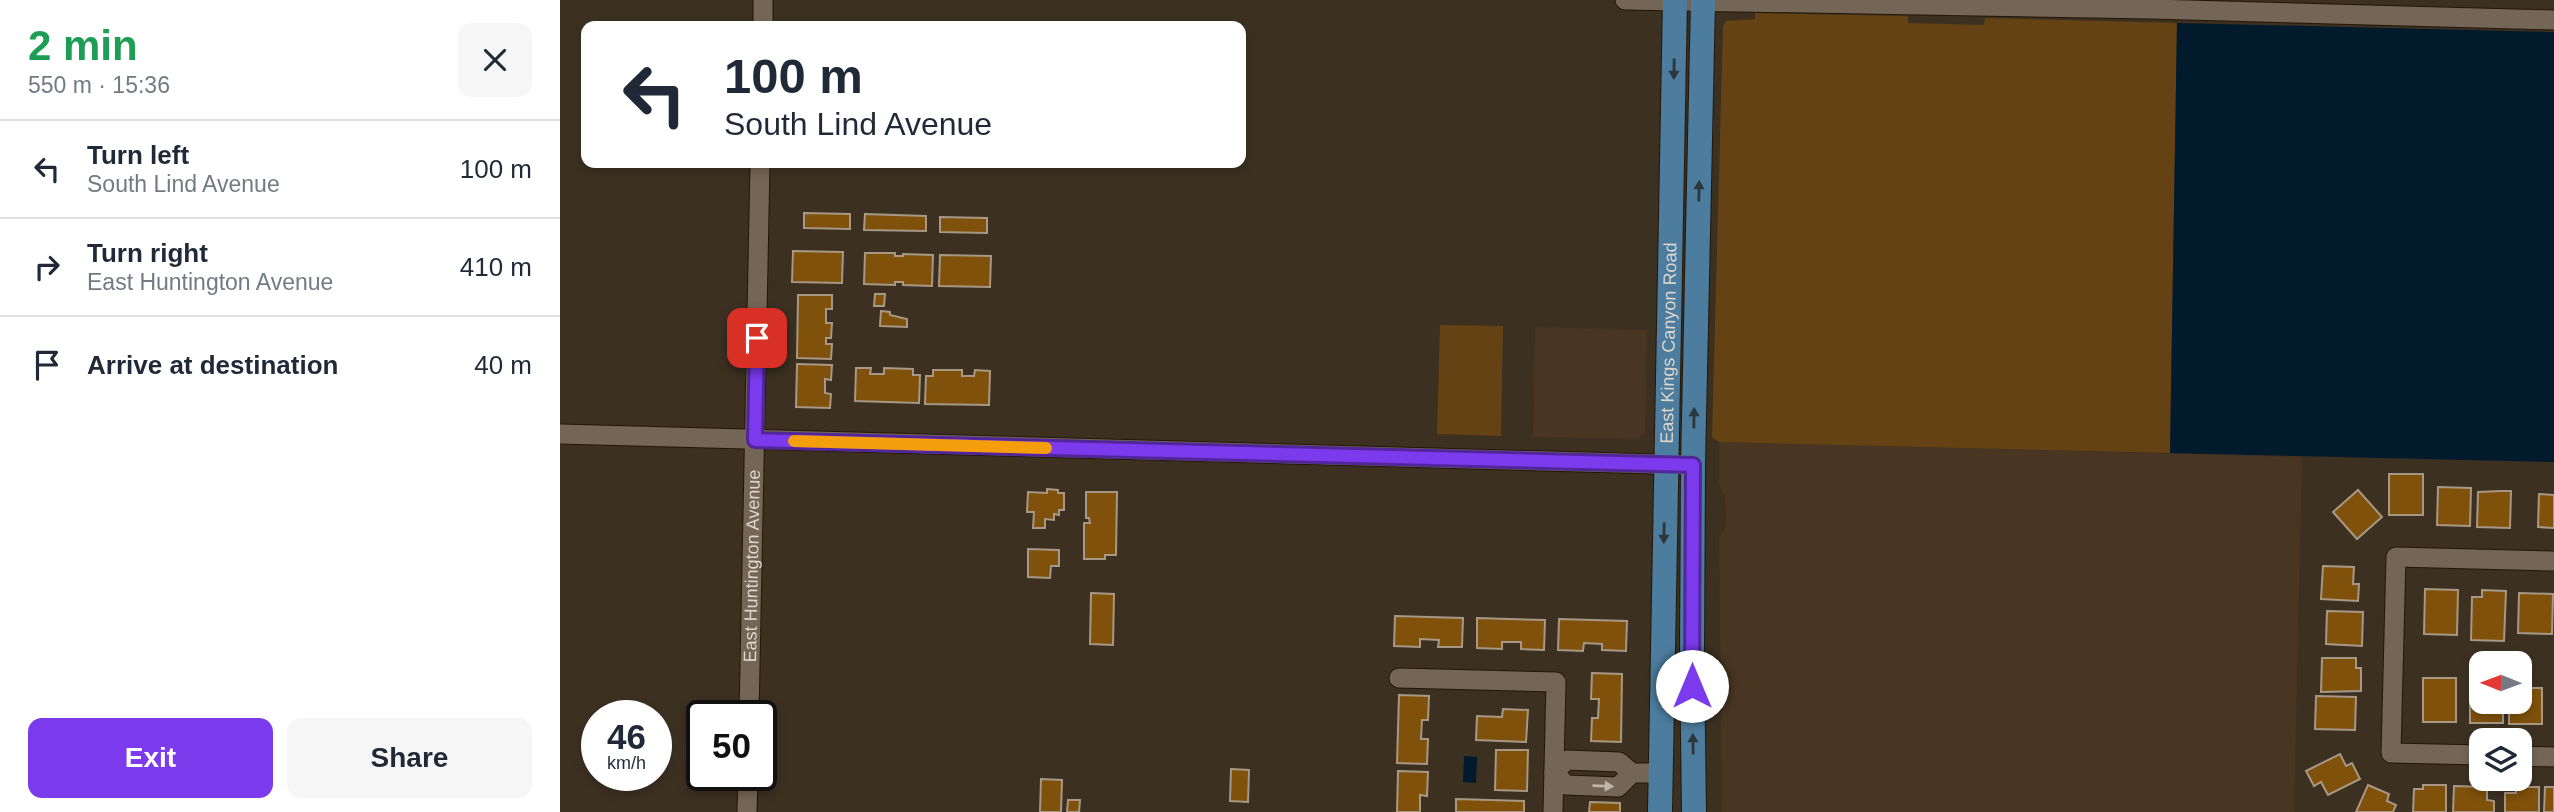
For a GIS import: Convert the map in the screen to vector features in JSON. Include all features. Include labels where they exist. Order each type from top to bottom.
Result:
[{"type":"main road","name":"East Kings Canyon Road","points":[[1660,812],[1675,1]]},
{"type":"main road","name":"East Kings Canyon Road","points":[[1694,812],[1693,465],[1703,1]]},
{"type":"street","points":[[763,0],[763,21]]},
{"type":"street","points":[[1625,0],[2151,4],[2554,20]]},
{"type":"street","name":"East Huntington Avenue","points":[[749,700],[760,168]]},
{"type":"street","points":[[560,434],[1693,465]]},
{"type":"street","points":[[2469,755],[2391,753],[2396,557],[2554,561]]},
{"type":"street","points":[[1399,678],[1556,682],[1553,812]]},
{"type":"street","points":[[2532,756],[2554,757]]},
{"type":"street","points":[[1554,772],[1567,760],[1619,762],[1632,773],[1661,773]]},
{"type":"street","points":[[747,812],[748,791]]},
{"type":"shaded area","points":[[1755,13],[1908,16],[1908,23],[1984,25],[1985,18],[2177,23],[2170,453],[1719,442],[1712,437],[1723,26],[1726,21],[1755,19]]},
{"type":"shaded area","points":[[1440,325],[1503,326],[1501,436],[1437,434]]},
{"type":"shaded area","points":[[1535,327],[1647,330],[1645,433],[1638,439],[1533,437]]},
{"type":"shaded area","points":[[1719,442],[2302,457],[2294,812],[1722,812],[1719,538],[1726,526],[1725,497],[1719,485]]},
{"type":"water","points":[[2177,23],[2554,32],[2554,462],[2170,453]]},
{"type":"water","points":[[1464,756],[1477,757],[1476,783],[1463,782]]},
{"type":"building","points":[[804,213],[850,214],[850,229],[804,228]]},
{"type":"building","points":[[865,214],[926,216],[926,231],[864,230]]},
{"type":"building","points":[[940,217],[987,218],[987,233],[940,232]]},
{"type":"building","points":[[793,251],[843,252],[842,283],[792,282]]},
{"type":"building","points":[[865,253],[895,253],[895,256],[933,255],[932,286],[903,285],[903,282],[895,282],[895,285],[864,284]]},
{"type":"building","points":[[940,255],[991,256],[990,287],[939,286]]},
{"type":"building","points":[[875,294],[885,294],[884,306],[874,306]]},
{"type":"building","points":[[798,295],[832,295],[832,309],[826,309],[826,323],[832,323],[831,338],[826,338],[826,344],[832,344],[831,359],[797,358]]},
{"type":"building","points":[[881,311],[907,319],[907,327],[880,326]]},
{"type":"building","points":[[797,364],[832,365],[831,380],[825,379],[825,393],[831,394],[830,408],[796,407]]},
{"type":"building","points":[[856,368],[871,368],[870,374],[884,374],[884,368],[913,369],[913,375],[920,375],[919,403],[855,401]]},
{"type":"building","points":[[933,370],[962,370],[962,376],[974,376],[975,370],[990,371],[989,405],[925,404],[926,376],[933,376]]},
{"type":"building","points":[[2389,474],[2423,474],[2423,515],[2389,515]]},
{"type":"building","points":[[2438,487],[2471,488],[2470,526],[2437,525]]},
{"type":"building","points":[[1047,489],[1064,493],[1064,510],[1059,510],[1059,515],[1054,514],[1054,520],[1045,519],[1045,528],[1033,528],[1034,512],[1027,512],[1028,492],[1047,493]]},
{"type":"building","points":[[2358,490],[2382,517],[2357,539],[2333,512]]},
{"type":"building","points":[[2511,491],[2510,528],[2477,527],[2478,492]]},
{"type":"building","points":[[1086,492],[1117,492],[1116,555],[1105,555],[1105,559],[1084,559],[1084,523],[1090,523],[1089,518],[1086,518]]},
{"type":"building","points":[[2539,494],[2554,495],[2554,528],[2538,527]]},
{"type":"building","points":[[1028,549],[1059,550],[1059,566],[1051,566],[1050,578],[1028,577]]},
{"type":"building","points":[[2323,566],[2354,567],[2353,584],[2359,584],[2358,601],[2321,599]]},
{"type":"building","points":[[2425,589],[2458,590],[2457,635],[2424,634]]},
{"type":"building","points":[[2482,590],[2506,591],[2504,641],[2471,640],[2472,597],[2482,597]]},
{"type":"building","points":[[1091,593],[1114,594],[1113,645],[1090,644]]},
{"type":"building","points":[[2519,593],[2553,594],[2552,634],[2518,633]]},
{"type":"building","points":[[2327,611],[2363,612],[2362,646],[2326,644]]},
{"type":"building","points":[[1395,616],[1463,618],[1462,647],[1438,647],[1439,640],[1420,639],[1420,647],[1394,646]]},
{"type":"building","points":[[1477,618],[1545,620],[1544,650],[1521,649],[1521,642],[1502,642],[1502,649],[1477,648]]},
{"type":"building","points":[[1559,619],[1627,621],[1626,651],[1602,650],[1602,644],[1584,643],[1583,651],[1558,650]]},
{"type":"building","points":[[2322,658],[2356,658],[2356,668],[2361,668],[2361,691],[2321,692]]},
{"type":"building","points":[[1592,673],[1622,674],[1621,742],[1591,741],[1592,718],[1598,718],[1599,699],[1591,699]]},
{"type":"building","points":[[2423,678],[2456,678],[2456,722],[2423,722]]},
{"type":"building","points":[[2532,688],[2542,688],[2542,724],[2509,724],[2509,714],[2532,714]]},
{"type":"building","points":[[1399,695],[1429,696],[1428,720],[1422,720],[1421,739],[1428,739],[1427,764],[1397,763]]},
{"type":"building","points":[[2316,696],[2356,697],[2355,730],[2315,729]]},
{"type":"building","points":[[1503,709],[1528,710],[1526,742],[1476,740],[1477,716],[1502,717]]},
{"type":"building","points":[[2470,714],[2503,714],[2503,723],[2470,723]]},
{"type":"building","points":[[1496,750],[1528,750],[1527,791],[1495,790]]},
{"type":"building","points":[[2340,754],[2346,766],[2352,763],[2360,779],[2328,795],[2321,782],[2314,786],[2306,771]]},
{"type":"building","points":[[1231,769],[1249,770],[1248,802],[1230,801]]},
{"type":"building","points":[[1398,771],[1428,772],[1427,796],[1420,795],[1420,812],[1397,812]]},
{"type":"building","points":[[1041,779],[1062,780],[1061,812],[1040,812]]},
{"type":"building","points":[[2368,785],[2389,794],[2387,801],[2396,805],[2393,812],[2356,812]]},
{"type":"building","points":[[2423,785],[2446,785],[2446,812],[2413,812],[2414,789],[2423,789]]},
{"type":"building","points":[[2454,786],[2469,786],[2469,791],[2487,791],[2487,800],[2494,801],[2494,812],[2453,812]]},
{"type":"building","points":[[2532,787],[2539,787],[2539,812],[2505,812],[2505,793],[2532,791]]},
{"type":"building","points":[[2545,787],[2554,787],[2554,812],[2544,812]]},
{"type":"building","points":[[1456,799],[1524,801],[1524,812],[1456,812]]},
{"type":"building","points":[[1068,800],[1080,800],[1079,812],[1067,812]]},
{"type":"building","points":[[1590,802],[1620,803],[1620,812],[1589,812]]},
{"type":"slow traffic","points":[[794,441],[1046,448]]},
{"type":"route","points":[[757,338],[755,440],[1693,465],[1692,686]]}]
